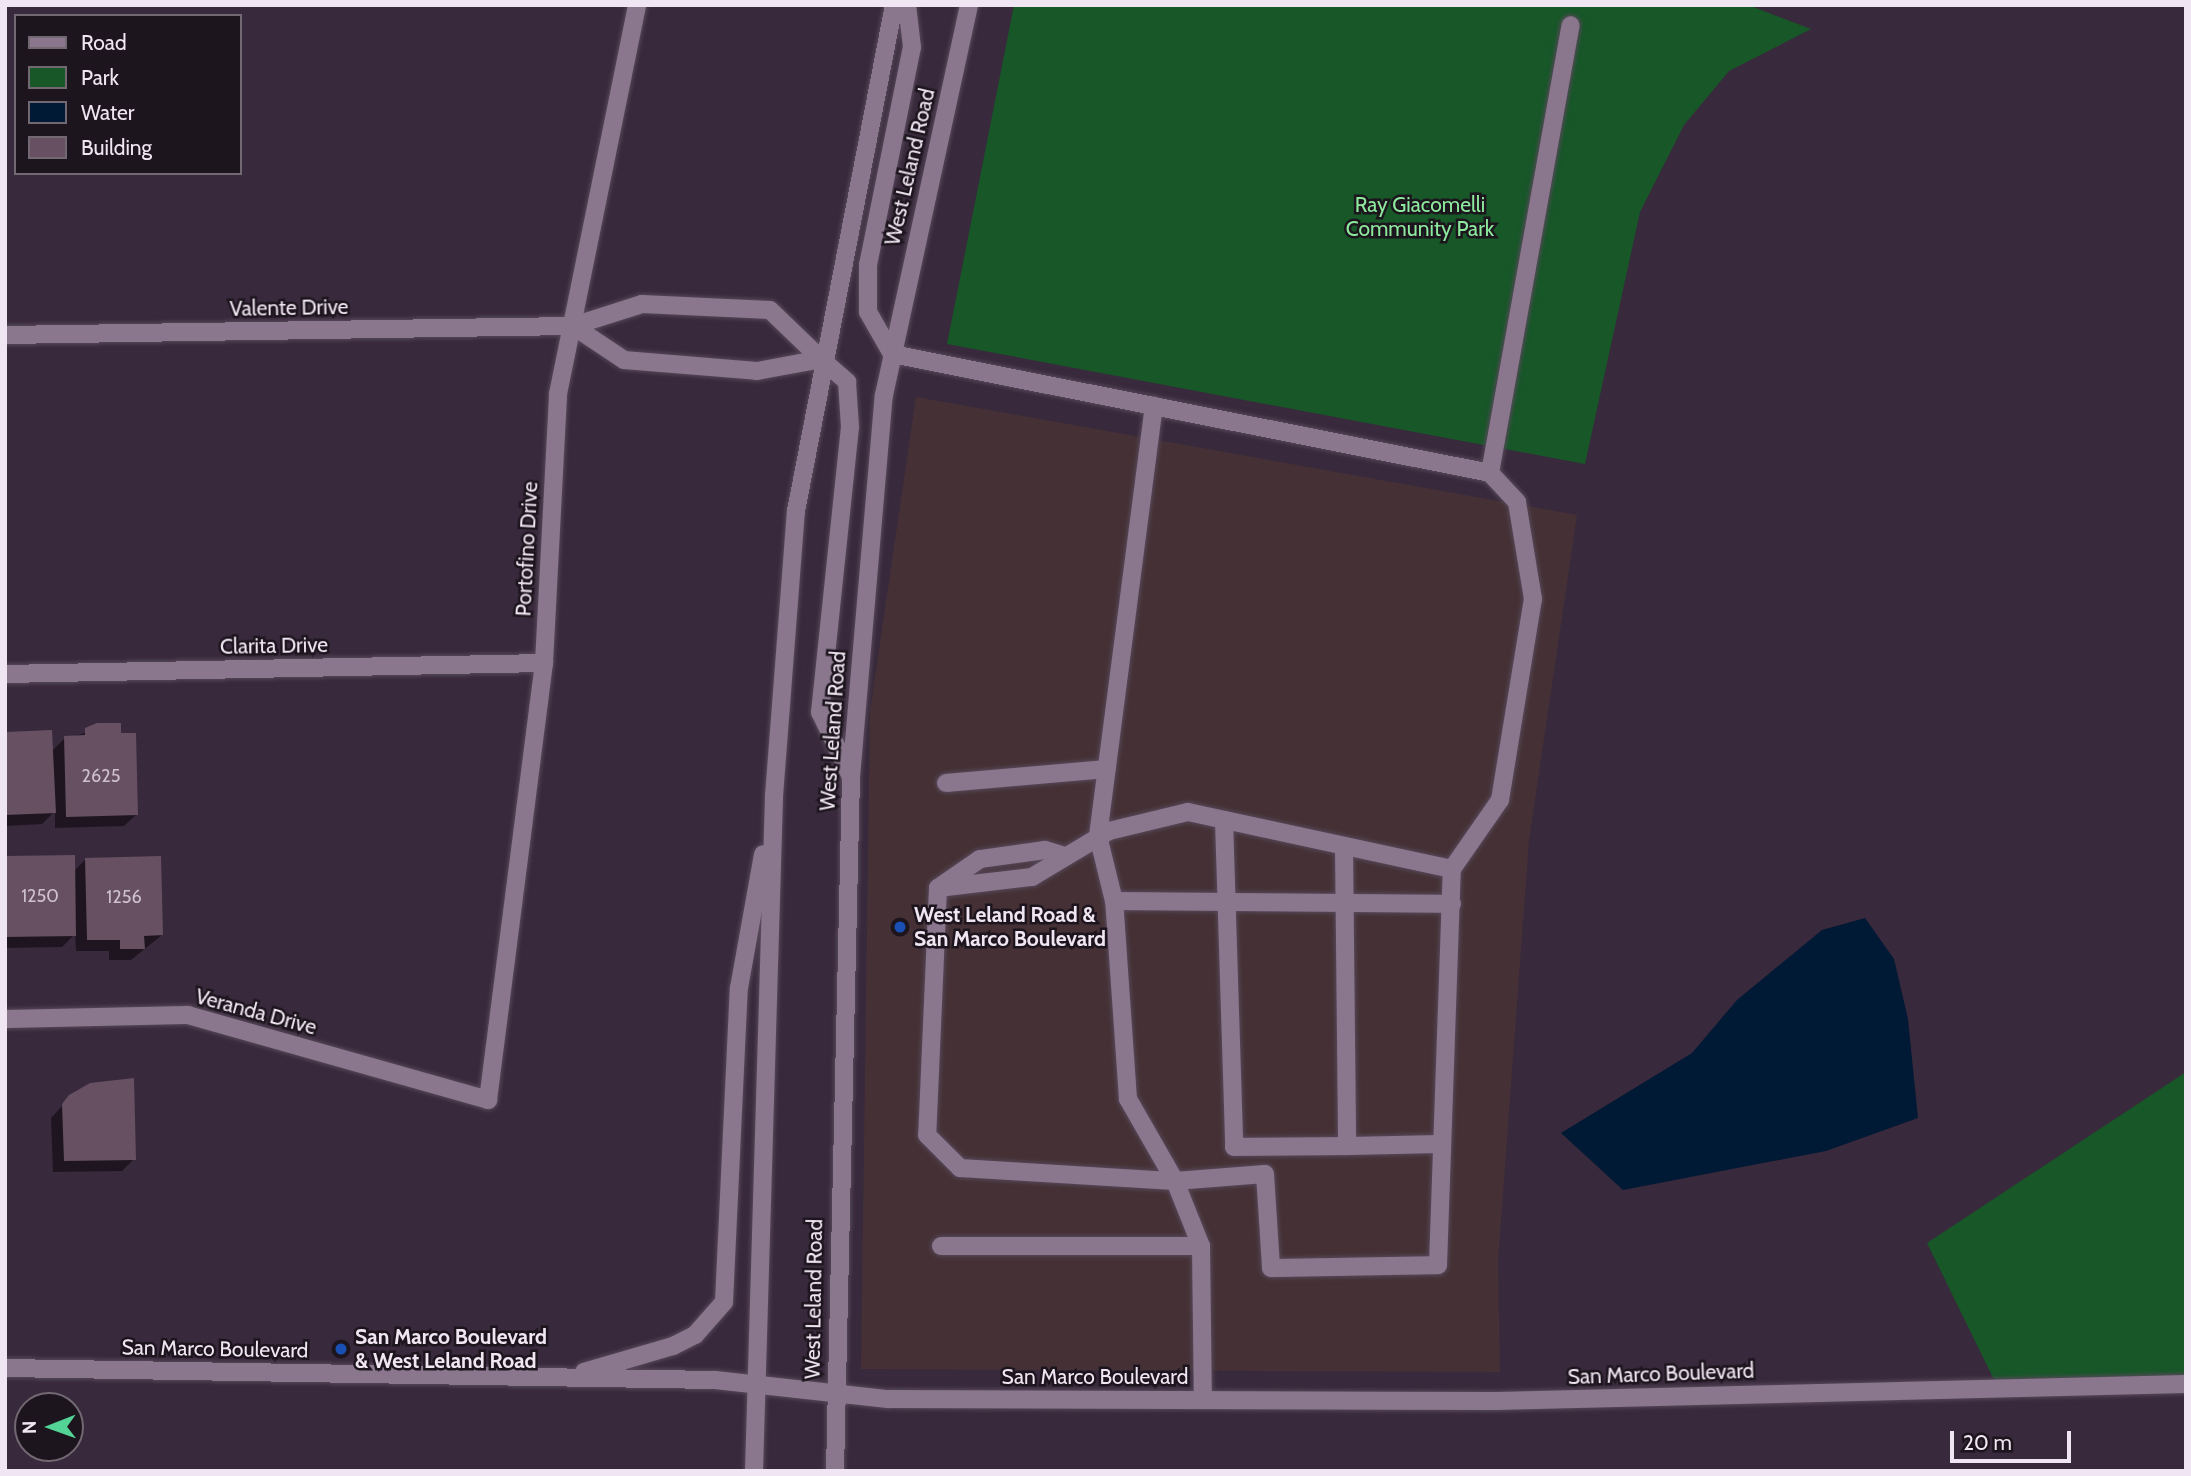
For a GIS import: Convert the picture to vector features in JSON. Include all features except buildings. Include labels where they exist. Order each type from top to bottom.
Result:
[{"type":"main road","name":"Portofino Drive","points":[[488,1100],[544,663],[558,394],[637,5]]},
{"type":"main road","points":[[754,1471],[774,796],[796,511],[821,359],[894,5]]},
{"type":"main road","points":[[907,5],[912,47],[868,265],[868,312],[891,354],[1490,473],[1517,502],[1532,599],[1500,800],[1452,869],[1438,1265],[1271,1268],[1264,1147]]},
{"type":"main road","name":"West Leland Road","points":[[835,1471],[851,777],[891,354],[969,5]]},
{"type":"main road","points":[[1490,473],[1571,25]]},
{"type":"main road","name":"Valente Drive","points":[[5,335],[573,326],[642,304],[770,310],[847,382],[850,427],[820,712],[851,777]]},
{"type":"main road","points":[[573,326],[624,360],[757,371],[821,359]]},
{"type":"main road","points":[[1154,406],[1098,836],[1114,901],[1128,1099],[1175,1181],[1200,1246],[1203,1400]]},
{"type":"main road","name":"Clarita Drive","points":[[5,674],[544,663]]},
{"type":"main road","points":[[946,783],[1106,769]]},
{"type":"main road","points":[[559,1378],[673,1346],[695,1335],[724,1302],[739,988],[774,796]]},
{"type":"main road","points":[[938,888],[1032,877],[1055,869],[1065,856],[1098,836],[1188,812],[1452,869]]},
{"type":"main road","points":[[1224,820],[1234,1147],[1443,1144]]},
{"type":"main road","points":[[1344,846],[1347,1146]]},
{"type":"main road","points":[[938,888],[980,859],[1045,850],[1065,856]]},
{"type":"main road","points":[[938,888],[927,1135],[960,1168],[1175,1181],[1265,1174]]},
{"type":"main road","points":[[1114,901],[1225,899],[1452,904]]},
{"type":"main road","name":"Veranda Drive","points":[[5,1019],[188,1015],[488,1100]]},
{"type":"main road","points":[[942,1246],[1200,1246]]},
{"type":"main road","name":"San Marco Boulevard","points":[[5,1368],[559,1378],[756,1384],[835,1393],[1203,1400],[1496,1401],[2186,1384]]},
{"type":"shaded area","points":[[916,397],[1577,515],[1529,840],[1498,1261],[1500,1372],[861,1369],[870,712]]},
{"type":"green space","name":"Ray Giacomelli Community Park","points":[[1014,5],[1748,5],[1811,29],[1729,71],[1684,125],[1640,212],[1585,464],[947,344]]},
{"type":"green space","points":[[2186,1072],[2186,1384],[1998,1388],[1927,1243]]},
{"type":"water","points":[[1865,918],[1894,959],[1908,1019],[1918,1118],[1826,1151],[1623,1190],[1561,1133],[1692,1053],[1737,1000],[1822,930]]},
{"type":"place","name":"West Leland Road & San Marco Boulevard","points":[[900,927]]},
{"type":"place","name":"San Marco Boulevard & West Leland Road","points":[[341,1349]]}]
